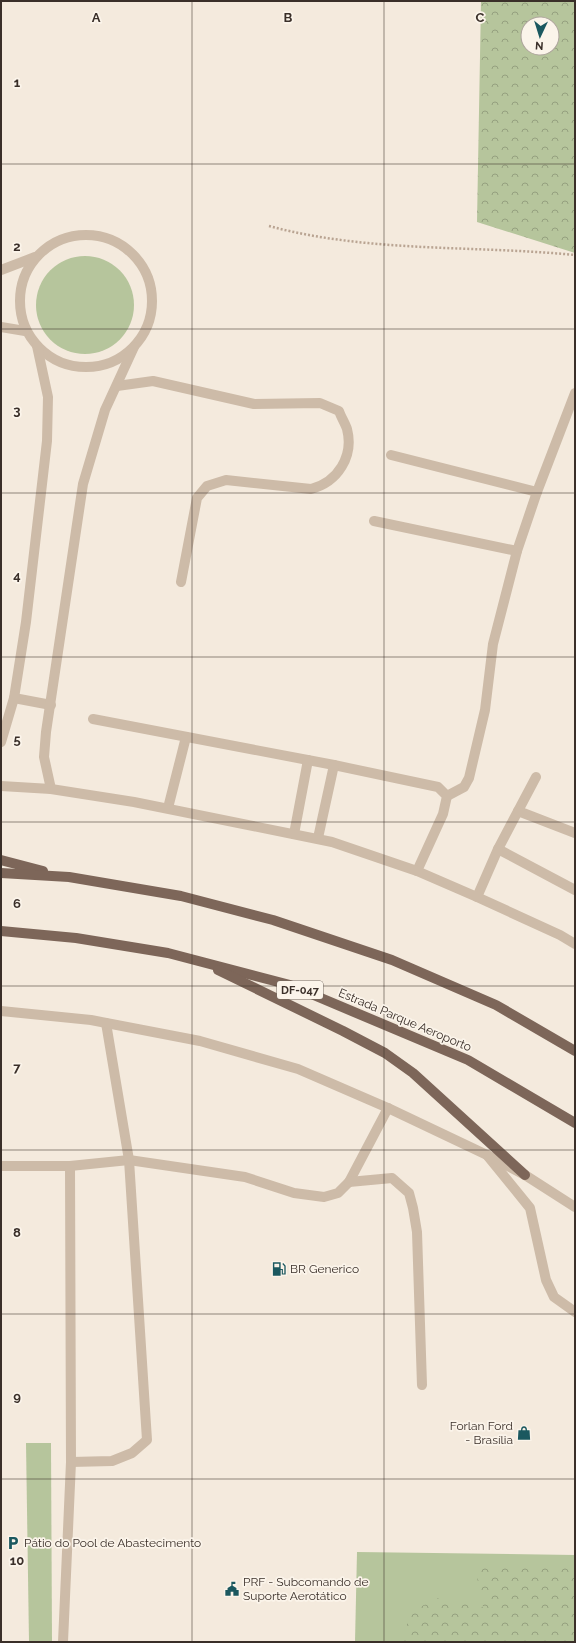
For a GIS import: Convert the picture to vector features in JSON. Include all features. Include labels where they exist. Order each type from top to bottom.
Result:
[{"type":"main road","points":[[1,860],[69,877],[181,896],[273,920],[392,960],[496,1005],[575,1051]]},
{"type":"main road","points":[[1,872],[69,877]]},
{"type":"main road","name":"Estrada Parque Aeroporto","points":[[1,931],[76,938],[168,953],[290,985],[468,1060],[575,1123]]},
{"type":"main road","points":[[194,959],[385,1053],[418,1078],[525,1175]]},
{"type":"street","points":[[1,270],[35,257],[53,242],[76,234],[100,235],[122,244],[139,260],[150,281],[153,305],[147,328],[134,347],[105,410],[83,484],[56,662],[44,757],[51,790]]},
{"type":"street","points":[[35,257],[22,280],[19,305],[25,330],[37,346],[59,362],[85,367],[112,362],[134,347]]},
{"type":"street","points":[[1,327],[25,330]]},
{"type":"street","points":[[1,742],[14,698],[26,622],[47,441],[48,397],[37,346]]},
{"type":"street","points":[[117,386],[154,381],[254,404],[320,403],[339,412],[347,428],[349,448],[342,468],[323,486],[311,488],[226,480],[207,486],[198,498],[181,582]]},
{"type":"street","points":[[446,796],[464,787],[469,778],[485,710],[493,644],[517,551],[536,492],[575,393]]},
{"type":"street","points":[[391,455],[536,492]]},
{"type":"street","points":[[374,521],[517,551]]},
{"type":"street","points":[[14,698],[51,705]]},
{"type":"street","points":[[93,719],[334,765],[438,787],[446,796]]},
{"type":"street","points":[[168,808],[186,737]]},
{"type":"street","points":[[294,834],[308,760]]},
{"type":"street","points":[[318,838],[334,765]]},
{"type":"street","points":[[477,897],[498,849],[536,777]]},
{"type":"street","points":[[1,786],[51,790],[134,802],[318,838],[416,871],[560,935],[575,944]]},
{"type":"street","points":[[416,871],[443,814],[446,796]]},
{"type":"street","points":[[518,811],[575,833]]},
{"type":"street","points":[[498,849],[575,890]]},
{"type":"street","points":[[1,1011],[91,1020],[200,1041],[298,1069],[388,1108],[487,1155],[525,1175],[575,1207]]},
{"type":"street","points":[[71,1462],[112,1462],[132,1453],[147,1440],[129,1160],[106,1023]]},
{"type":"street","points":[[1,1166],[70,1166],[129,1160],[245,1177],[294,1193],[324,1197],[338,1193],[349,1182],[388,1108]]},
{"type":"street","points":[[487,1155],[530,1208],[546,1280],[554,1297],[575,1312]]},
{"type":"street","points":[[63,1642],[71,1462],[70,1166]]},
{"type":"street","points":[[349,1182],[392,1178],[409,1193],[417,1232],[422,1385]]},
{"type":"path","points":[[269,226],[297,234],[397,246],[537,251],[575,255]]},
{"type":"green space","points":[[481,1],[575,1],[575,253],[477,222]]},
{"type":"green space","points":[[85,256],[104,260],[120,270],[130,286],[134,305],[130,324],[120,340],[104,350],[85,354],[66,350],[50,340],[40,324],[36,305],[40,286],[50,270],[66,260]]},
{"type":"green space","points":[[26,1443],[51,1443],[52,1642],[29,1642]]},
{"type":"green space","points":[[357,1552],[575,1555],[575,1642],[355,1642]]},
{"type":"green space","points":[[562,1567],[575,1569],[575,1642],[403,1642],[403,1632],[414,1610],[438,1598],[483,1607],[475,1568]]},
{"type":"place","name":"BR Generico","points":[[279,1269]]},
{"type":"place","name":"Forlan Ford - Brasília","points":[[524,1433]]},
{"type":"place","name":"Pátio do Pool de Abastecimento","points":[[13,1543]]},
{"type":"place","name":"PRF - Subcomando de Suporte Aerotático","points":[[232,1589]]}]
